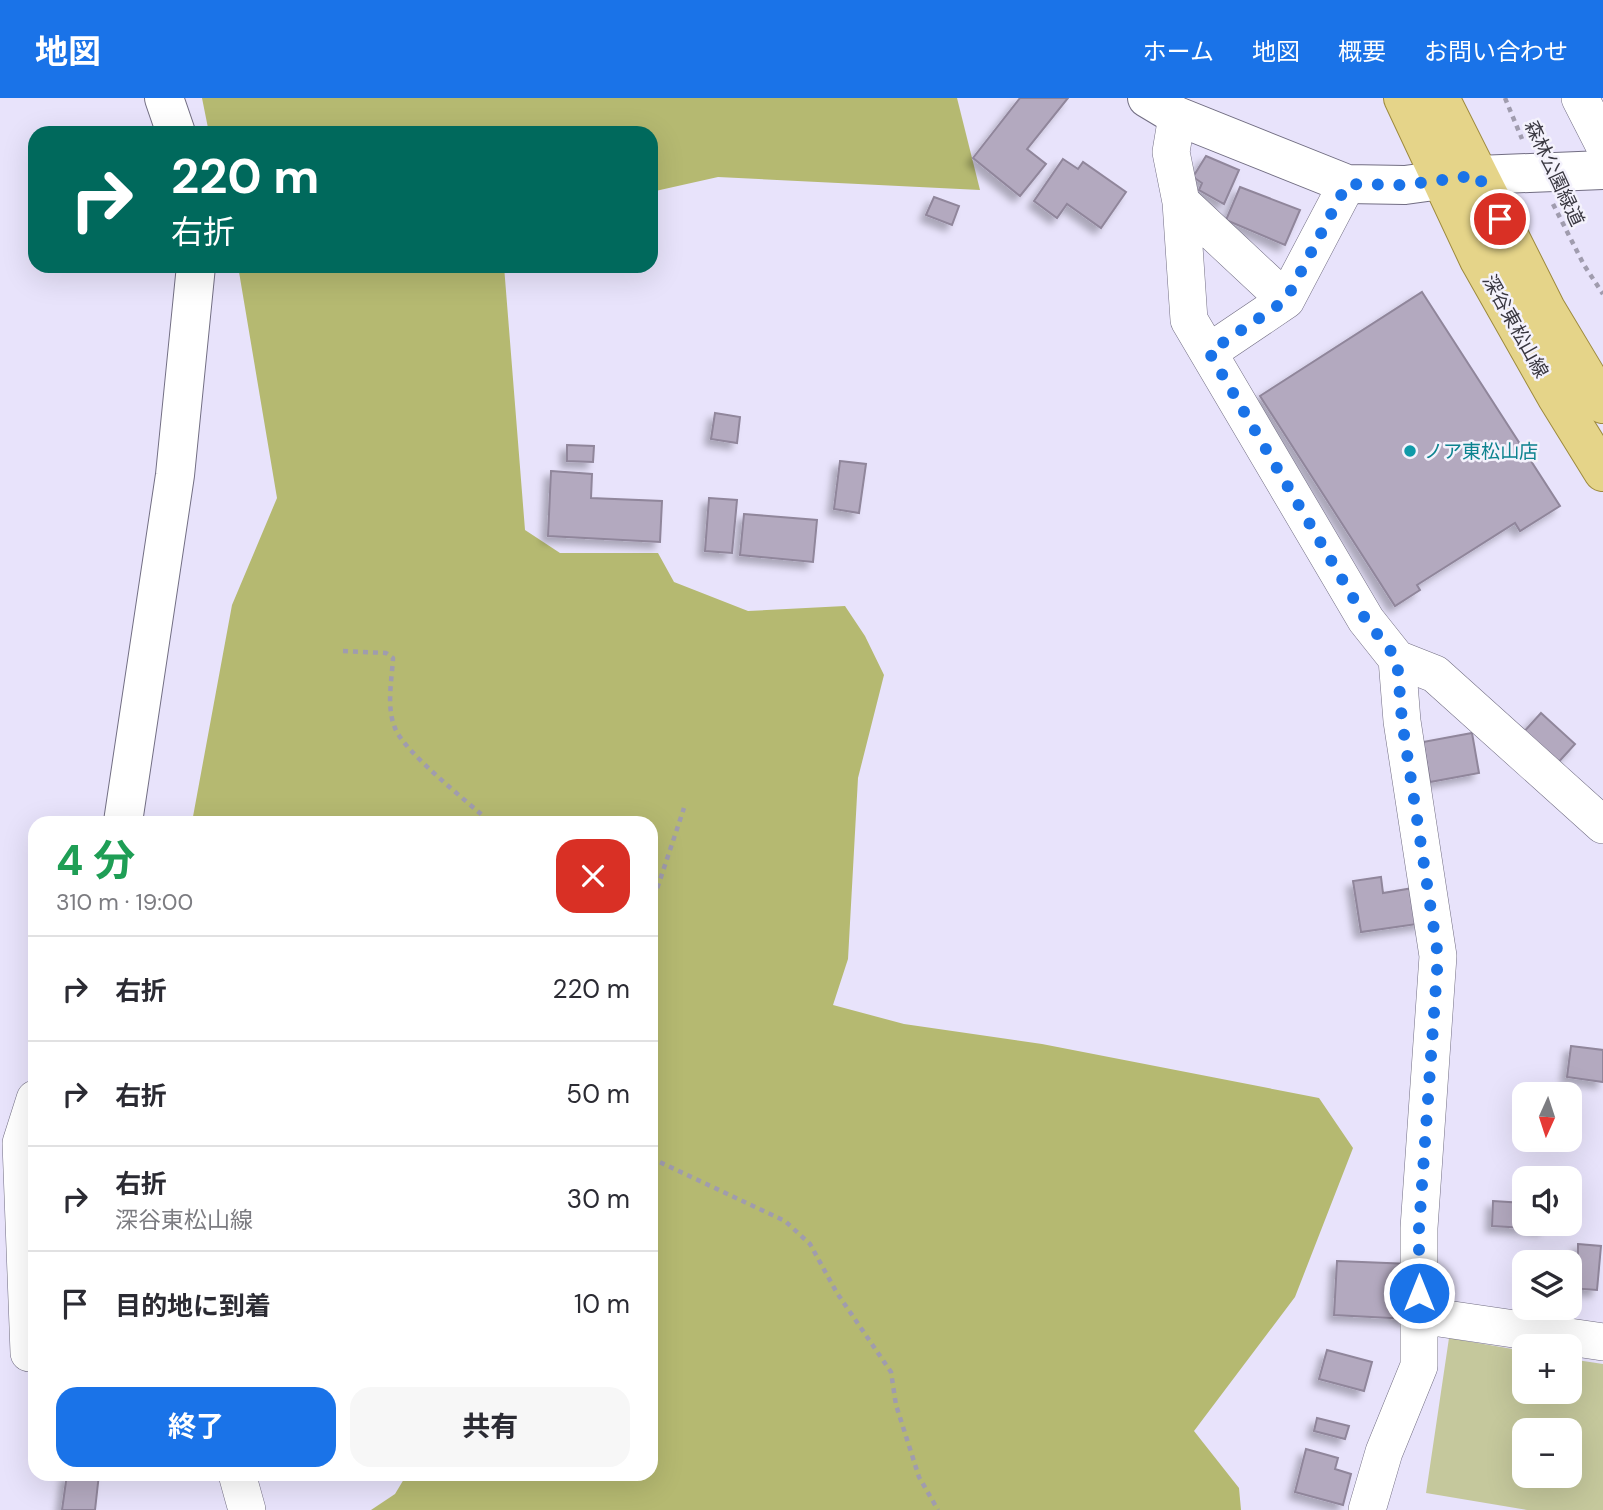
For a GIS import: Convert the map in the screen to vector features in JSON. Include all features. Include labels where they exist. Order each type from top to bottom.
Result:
[{"type":"main road","name":"深谷東松山線","points":[[1403,98],[1460,177],[1546,309],[1603,404]]},
{"type":"main road","name":"深谷東松山線","points":[[1440,98],[1479,260],[1556,397],[1603,472]]},
{"type":"street","points":[[164,98],[174,126]]},
{"type":"street","points":[[1580,98],[1603,143]]},
{"type":"street","points":[[1162,107],[1347,184],[1405,185],[1460,177],[1603,170]]},
{"type":"street","points":[[1162,107],[1181,202],[1189,320],[1366,620],[1397,659],[1434,674],[1603,825]]},
{"type":"street","points":[[1209,352],[1286,300],[1347,184]]},
{"type":"street","points":[[1181,202],[1286,300]]},
{"type":"street","points":[[124,816],[175,475],[195,273]]},
{"type":"street","points":[[1367,1510],[1384,1452],[1419,1366],[1419,1228],[1438,956],[1402,721],[1397,659]]},
{"type":"street","points":[[28,1121],[21,1143],[28,1327]]},
{"type":"street","points":[[1419,1315],[1603,1342]]},
{"type":"street","points":[[239,1481],[247,1510]]},
{"type":"path","name":"森林公園緑道","points":[[1505,98],[1537,172],[1584,265],[1603,294]]},
{"type":"path","points":[[343,650],[386,653],[393,658],[391,708],[395,729],[417,757],[483,816]]},
{"type":"path","points":[[658,886],[684,808]]},
{"type":"path","points":[[658,1161],[785,1220],[810,1244],[837,1293],[891,1372],[896,1405],[915,1466],[938,1510]]},
{"type":"green space","points":[[202,98],[957,98],[980,190],[718,177],[658,190],[658,126],[208,126]]},
{"type":"green space","points":[[239,273],[505,273],[525,530],[560,553],[658,553],[674,582],[748,611],[845,606],[865,636],[884,675],[858,778],[848,959],[833,1005],[904,1024],[1042,1044],[1319,1098],[1353,1148],[1295,1297],[1194,1431],[1239,1488],[1241,1510],[371,1510],[395,1494],[403,1481],[658,1481],[658,816],[193,816],[232,605],[277,498]]},
{"type":"green space","points":[[1449,1338],[1512,1349],[1512,1404],[1582,1404],[1582,1361],[1603,1364],[1603,1510],[1527,1510],[1426,1493]]},
{"type":"building","points":[[1020,98],[1068,98],[1027,149],[1046,164],[1020,196],[973,158]]},
{"type":"building","points":[[1206,156],[1239,170],[1224,204],[1199,190],[1202,183],[1193,177]]},
{"type":"building","points":[[1063,159],[1078,169],[1083,162],[1126,192],[1101,228],[1067,204],[1057,218],[1034,201]]},
{"type":"building","points":[[1240,187],[1300,210],[1285,245],[1226,220]]},
{"type":"building","points":[[934,197],[959,206],[952,225],[926,215]]},
{"type":"building","name":"ノア東松山店","points":[[1422,292],[1560,506],[1520,531],[1515,523],[1417,585],[1420,590],[1395,606],[1260,396]]},
{"type":"building","points":[[715,413],[740,417],[737,443],[711,439]]},
{"type":"building","points":[[567,445],[594,446],[593,462],[567,461]]},
{"type":"building","points":[[840,461],[866,464],[859,513],[834,509]]},
{"type":"building","points":[[551,471],[592,474],[591,498],[662,501],[660,542],[548,536]]},
{"type":"building","points":[[709,498],[737,500],[732,553],[705,551]]},
{"type":"building","points":[[744,514],[817,520],[813,562],[740,555]]},
{"type":"building","points":[[1541,713],[1575,744],[1555,766],[1521,735]]},
{"type":"building","points":[[1472,733],[1479,773],[1430,782],[1423,742]]},
{"type":"building","points":[[1381,877],[1383,893],[1419,887],[1424,923],[1361,932],[1353,881]]},
{"type":"building","points":[[1571,1046],[1603,1050],[1603,1082],[1567,1077]]},
{"type":"building","points":[[1493,1201],[1512,1202],[1512,1227],[1492,1226]]},
{"type":"building","points":[[1578,1244],[1601,1246],[1597,1290],[1582,1289],[1582,1250],[1578,1250]]},
{"type":"building","points":[[1337,1261],[1411,1264],[1409,1319],[1334,1315]]},
{"type":"building","points":[[1327,1350],[1372,1362],[1364,1391],[1319,1379]]},
{"type":"building","points":[[1317,1418],[1349,1426],[1345,1439],[1314,1431]]},
{"type":"building","points":[[1306,1449],[1338,1458],[1335,1469],[1351,1474],[1343,1505],[1295,1492]]},
{"type":"building","points":[[66,1481],[98,1481],[95,1510],[62,1510]]},
{"type":"place","name":"ノア東松山店","points":[[1410,451]]},
{"type":"route","points":[[1419,1293],[1419,1228],[1438,956],[1402,721],[1397,659],[1366,620],[1209,352],[1286,300],[1347,184],[1405,185],[1478,175],[1500,219]]}]
